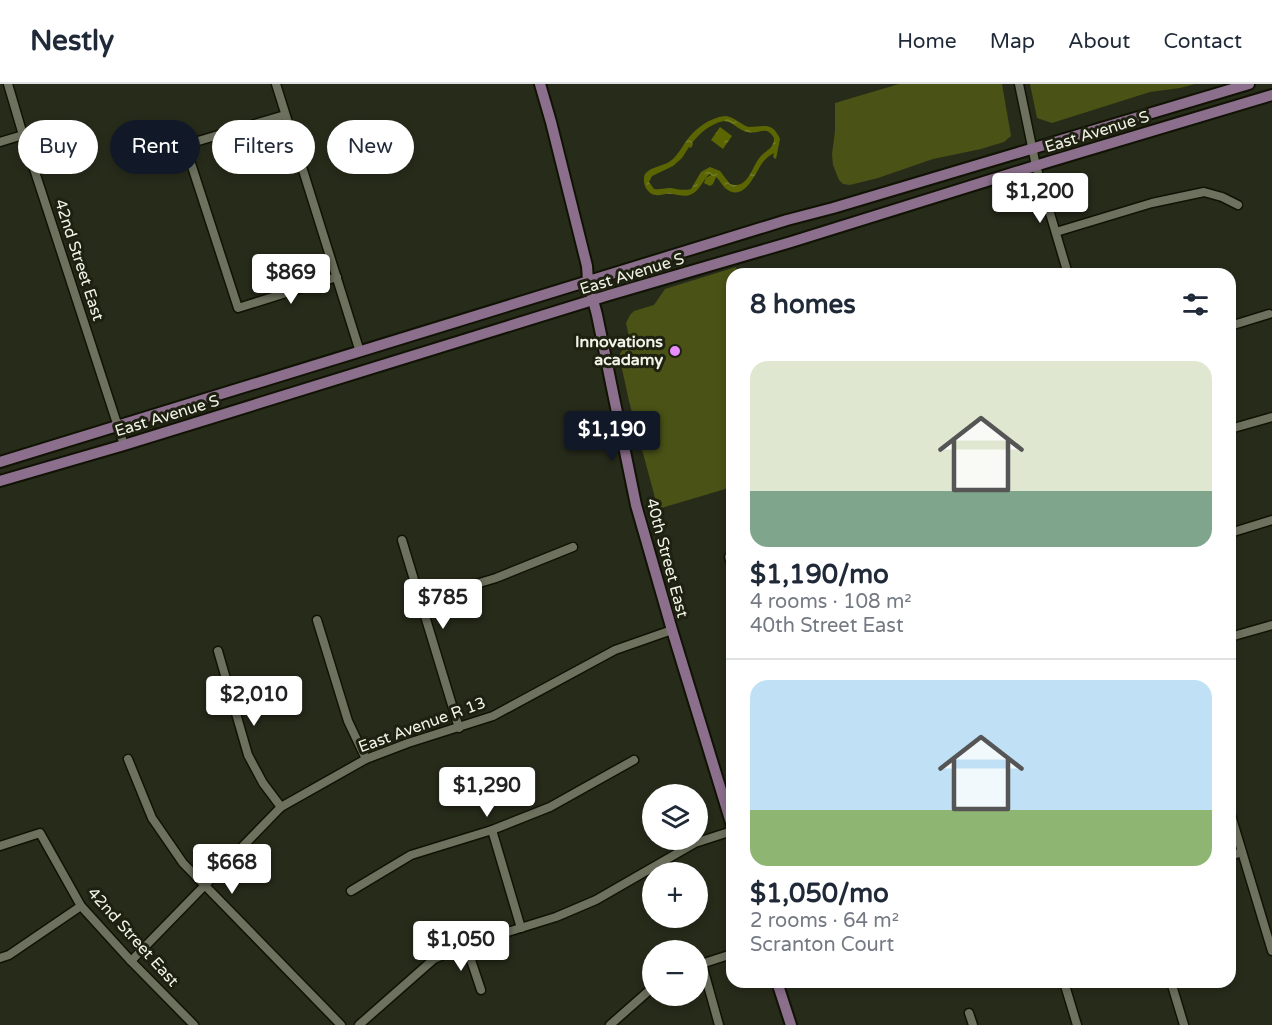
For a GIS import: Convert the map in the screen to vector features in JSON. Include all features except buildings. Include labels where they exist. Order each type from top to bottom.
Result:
[{"type":"main road","name":"40th Street East","points":[[540,84],[587,266],[592,301],[597,315],[636,505],[672,630],[726,791]]},
{"type":"main road","name":"East Avenue S","points":[[0,462],[787,220],[1249,84]]},
{"type":"main road","name":"East Avenue S","points":[[0,481],[1272,95]]},
{"type":"main road","points":[[779,988],[790,1025]]},
{"type":"street","name":"42nd Street East","points":[[8,84],[19,120]]},
{"type":"street","points":[[276,84],[360,352]]},
{"type":"street","points":[[1019,84],[1036,166],[1066,268]]},
{"type":"street","points":[[285,115],[185,145],[238,308],[337,277]]},
{"type":"street","points":[[0,142],[18,137]]},
{"type":"street","name":"42nd Street East","points":[[36,174],[124,445]]},
{"type":"street","points":[[1056,232],[1152,203],[1203,192],[1222,197],[1238,205]]},
{"type":"street","points":[[1236,324],[1269,314]]},
{"type":"street","points":[[1236,427],[1272,417]]},
{"type":"street","points":[[1236,531],[1272,520]]},
{"type":"street","points":[[402,540],[459,728]]},
{"type":"street","points":[[420,601],[496,578],[573,547]]},
{"type":"street","points":[[317,620],[348,721],[366,759]]},
{"type":"street","points":[[1236,635],[1272,625]]},
{"type":"street","name":"East Avenue R 13","points":[[131,961],[281,807],[366,759],[493,716],[615,650],[672,630]]},
{"type":"street","points":[[218,651],[248,755],[263,783],[281,807]]},
{"type":"street","points":[[128,759],[152,818],[183,863],[341,1025]]},
{"type":"street","points":[[351,891],[411,855],[492,830],[550,807],[634,760]]},
{"type":"street","points":[[492,830],[521,928]]},
{"type":"street","points":[[1236,832],[1272,951]]},
{"type":"street","name":"42nd Street East","points":[[0,846],[40,833],[81,906],[194,1025]]},
{"type":"street","points":[[359,1025],[434,959],[466,945],[556,917],[596,900],[694,843],[726,833]]},
{"type":"street","points":[[1236,854],[1242,852]]},
{"type":"street","points":[[0,958],[9,955],[81,906]]},
{"type":"street","points":[[466,945],[481,990]]},
{"type":"street","points":[[708,962],[726,956]]},
{"type":"street","points":[[1066,988],[1077,1025]]},
{"type":"street","points":[[1173,988],[1184,1025]]},
{"type":"street","points":[[708,990],[719,1025]]},
{"type":"street","points":[[610,1025],[642,997]]},
{"type":"street","points":[[969,1013],[973,1025]]},
{"type":"shaded area","points":[[899,84],[1002,84],[1011,136],[1004,142],[981,149],[933,159],[878,178],[850,185],[843,184],[833,165],[835,103]]},
{"type":"shaded area","points":[[1030,84],[1195,84],[1150,92],[1052,123],[1037,118]]},
{"type":"shaded area","points":[[726,270],[726,489],[658,509],[619,355],[629,337],[626,323],[630,315],[634,311],[654,305],[665,289]]},
{"type":"water","points":[[725,116],[748,127],[771,127],[780,139],[776,159],[773,157],[774,153],[767,158],[748,185],[738,192],[725,188],[716,177],[710,186],[704,183],[705,180],[689,195],[650,193],[645,185],[645,174],[672,160],[694,131],[708,121]],"holes":[[[724,121],[751,133],[768,132],[774,138],[771,147],[760,157],[745,181],[741,184],[730,184],[720,171],[710,167],[701,172],[691,189],[654,189],[649,182],[652,176],[673,166],[706,129]]]},
{"type":"water","points":[[720,127],[732,136],[723,149],[711,140]]},
{"type":"place","name":"Innovations acadamy","points":[[675,351]]}]
